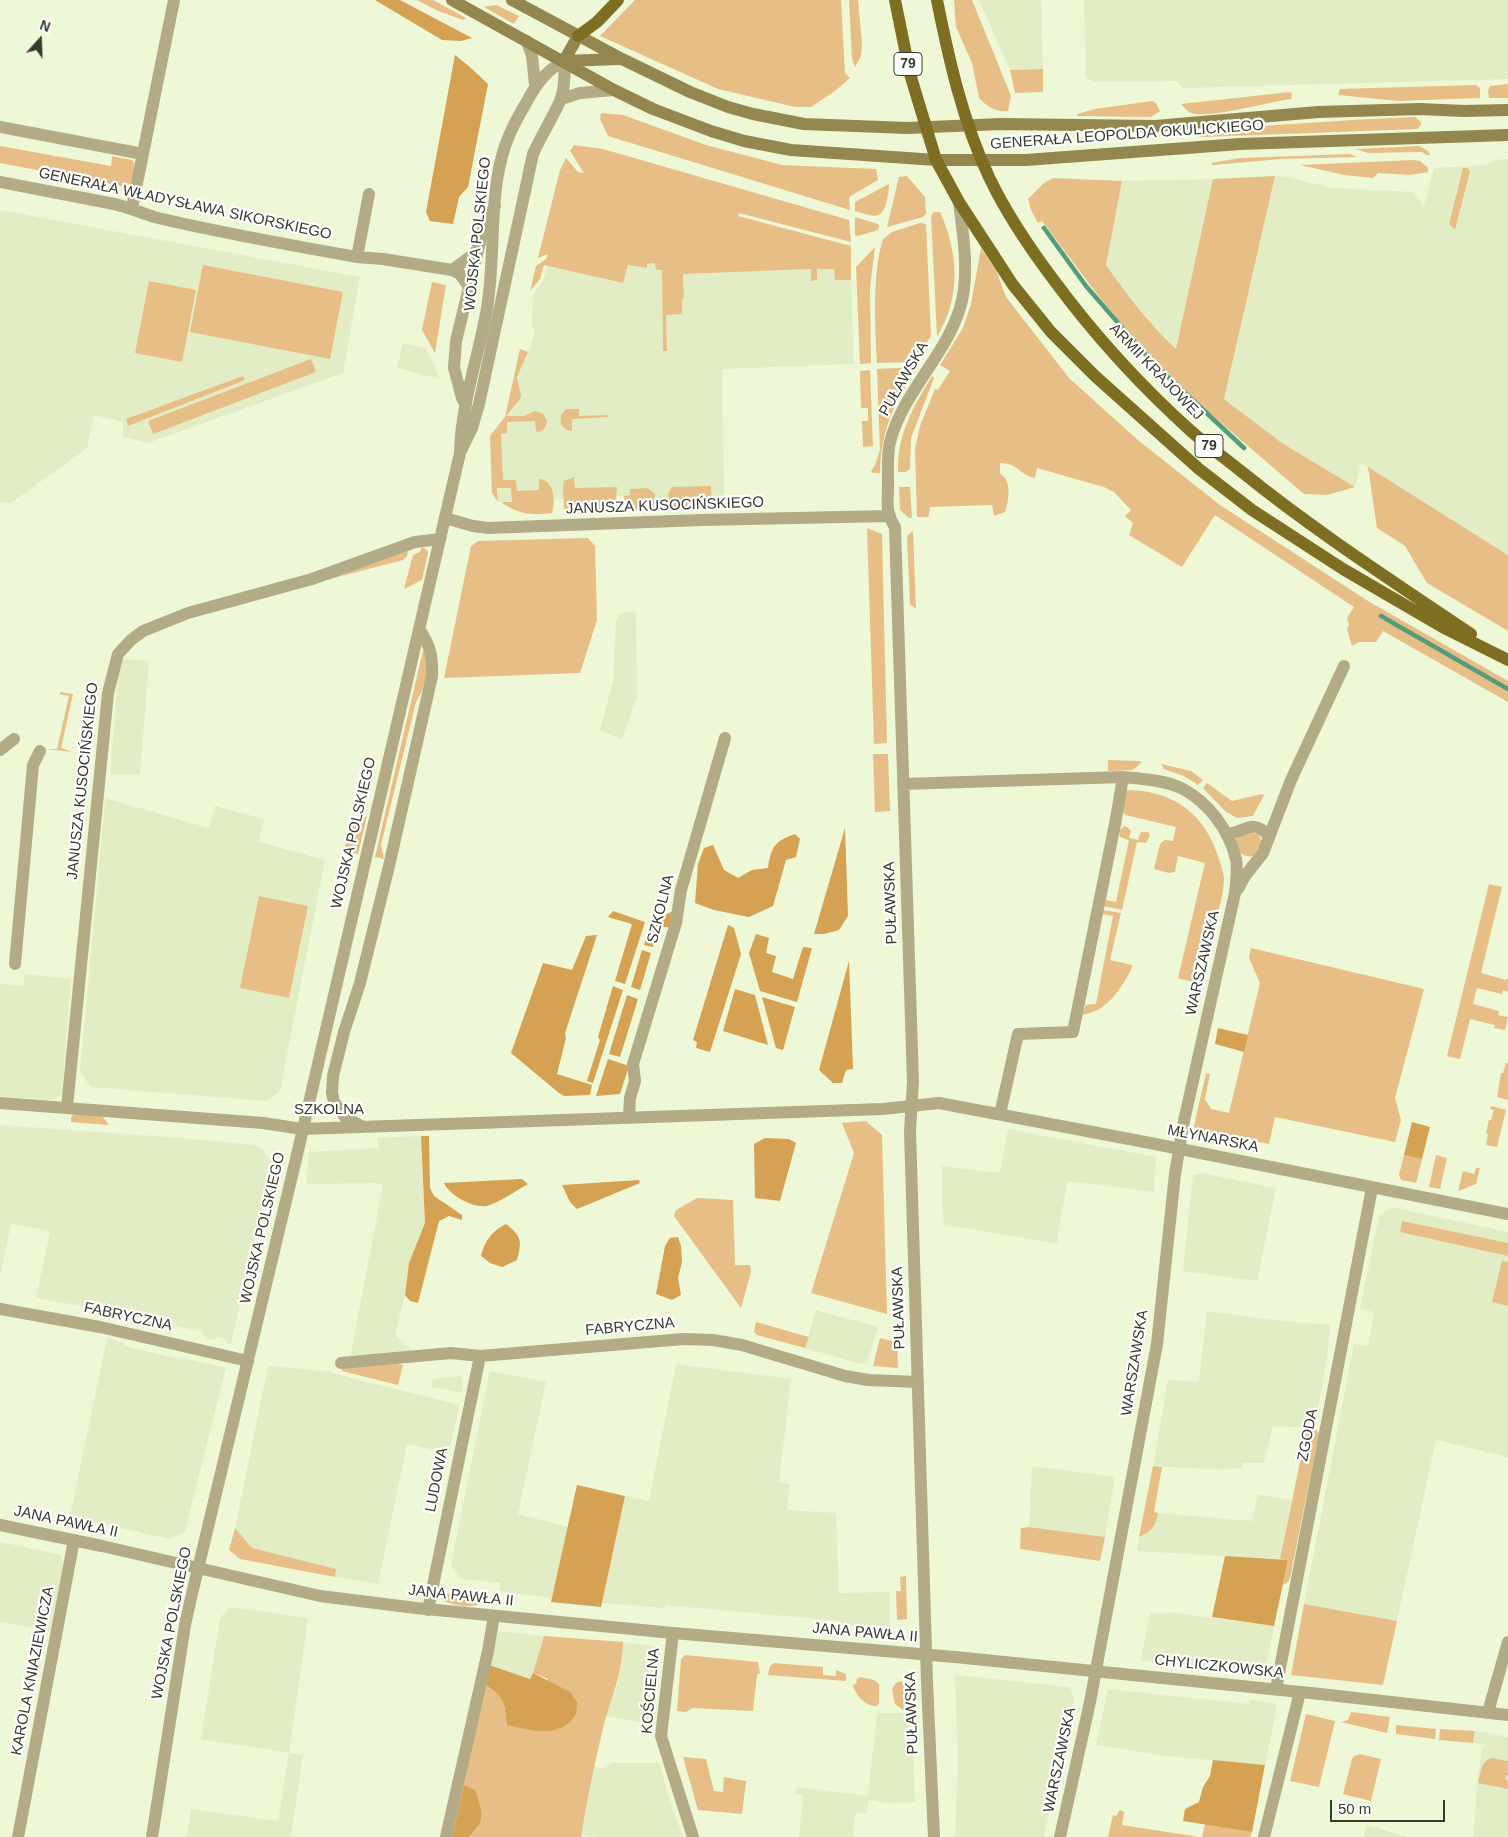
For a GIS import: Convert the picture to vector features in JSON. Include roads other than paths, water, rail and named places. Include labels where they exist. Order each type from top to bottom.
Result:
[{"type":"main road","name":"GENERAŁA LEOPOLDA OKULICKIEGO","points":[[452,0],[614,90],[675,119],[744,141],[791,150],[936,160],[1055,159],[1091,154],[1144,152],[1240,144],[1508,134]]},
{"type":"main road","name":"GENERAŁA LEOPOLDA OKULICKIEGO","points":[[512,0],[622,59],[690,92],[728,107],[753,114],[822,126],[927,127],[1016,124],[1155,126],[1318,112],[1420,109],[1508,110]]},
{"type":"main road","points":[[564,61],[578,36],[597,22],[618,0]]},
{"type":"main road","name":"PUŁAWSKA","points":[[896,0],[910,74],[936,160],[959,202]]},
{"type":"main road","name":"79","points":[[937,0],[951,67],[982,160]]},
{"type":"main road","points":[[564,61],[622,59]]},
{"type":"main road","name":"ARMII KRAJOWEJ","points":[[982,160],[1008,213],[1042,264],[1082,318],[1125,366],[1194,434],[1278,501],[1508,660]]},
{"type":"main road","name":"ARMII KRAJOWEJ","points":[[959,202],[1013,285],[1051,332],[1095,376],[1199,469],[1252,510],[1343,569],[1446,629],[1508,660]]},
{"type":"street","points":[[132,208],[174,0]]},
{"type":"street","points":[[528,41],[532,56],[535,84]]},
{"type":"street","name":"WOJSKA POLSKIEGO","points":[[152,1837],[185,1625],[198,1568],[460,453],[472,428],[479,404],[533,154],[542,133],[561,99],[565,76],[564,61],[548,71],[535,84],[505,147],[498,178],[487,310],[460,428],[460,453]]},
{"type":"street","points":[[561,99],[580,93],[614,90]]},
{"type":"street","points":[[0,126],[143,154]]},
{"type":"street","name":"GENERAŁA WŁADYSŁAWA SIKORSKIEGO","points":[[0,182],[132,208],[151,216],[200,227],[357,257],[452,270]]},
{"type":"street","points":[[357,257],[369,194]]},
{"type":"street","name":"PUŁAWSKA","points":[[934,1837],[910,1131],[912,1107],[912,1024],[904,784],[895,528],[888,516],[890,444],[894,429],[910,396],[952,332],[961,306],[964,277],[964,245],[959,202]]},
{"type":"street","points":[[466,406],[457,384],[454,368],[457,333],[484,226],[495,206]]},
{"type":"street","points":[[469,287],[460,274],[452,270],[474,254],[478,248]]},
{"type":"street","name":"JANUSZA KUSOCIŃSKIEGO","points":[[445,518],[488,528],[702,520],[888,516]]},
{"type":"street","name":"JANUSZA KUSOCIŃSKIEGO","points":[[67,1107],[108,692],[118,654],[131,640],[143,631],[161,622],[312,579],[422,540],[440,539]]},
{"type":"street","points":[[363,1126],[345,1117],[334,1102],[332,1092],[333,1076],[344,1032],[360,983],[432,676],[433,660],[431,650],[419,629]]},
{"type":"street","name":"WARSZAWSKA","points":[[1236,893],[1245,876],[1263,853],[1291,780],[1344,666]]},
{"type":"street","name":"SZKOLNA","points":[[629,1117],[630,1098],[634,1081],[633,1064],[676,923],[681,890],[725,738]]},
{"type":"street","points":[[0,750],[14,739]]},
{"type":"street","points":[[15,964],[33,765],[40,751]]},
{"type":"street","points":[[1000,1114],[1018,1034],[1073,1032],[1123,778]]},
{"type":"street","name":"WARSZAWSKA","points":[[904,784],[1123,778],[1148,779],[1182,789],[1207,807],[1218,820],[1226,834],[1236,860],[1236,893],[1179,1150],[1157,1344],[1096,1670],[1060,1837]]},
{"type":"street","points":[[1226,834],[1252,827],[1264,831],[1269,836]]},
{"type":"street","name":"SZKOLNA","points":[[0,1103],[263,1123],[302,1129],[912,1107]]},
{"type":"street","name":"MŁYNARSKA","points":[[912,1107],[939,1103],[1508,1214]]},
{"type":"street","name":"ZGODA","points":[[1276,1689],[1372,1188]]},
{"type":"street","name":"FABRYCZNA","points":[[0,1309],[120,1331],[248,1361]]},
{"type":"street","name":"FABRYCZNA","points":[[341,1363],[450,1353],[480,1356],[684,1338],[713,1340],[742,1346],[845,1376],[884,1381],[918,1382]]},
{"type":"street","name":"LUDOWA","points":[[428,1610],[480,1356]]},
{"type":"street","name":"JANA PAWŁA II","points":[[0,1525],[320,1596],[428,1610],[927,1654]]},
{"type":"street","name":"KAROLA KNIAZIEWICZA","points":[[18,1837],[74,1540]]},
{"type":"street","points":[[446,1837],[488,1651],[494,1616]]},
{"type":"street","name":"KOŚCIELNA","points":[[673,1633],[661,1736],[693,1837]]},
{"type":"street","points":[[1488,1712],[1508,1642]]},
{"type":"street","name":"CHYLICZKOWSKA","points":[[927,1654],[1276,1689],[1488,1712],[1508,1716]]},
{"type":"street","points":[[1264,1837],[1300,1692]]},
{"type":"waterway","points":[[1044,228],[1086,286],[1152,362],[1244,448]]},
{"type":"waterway","points":[[1381,616],[1508,689]]}]
